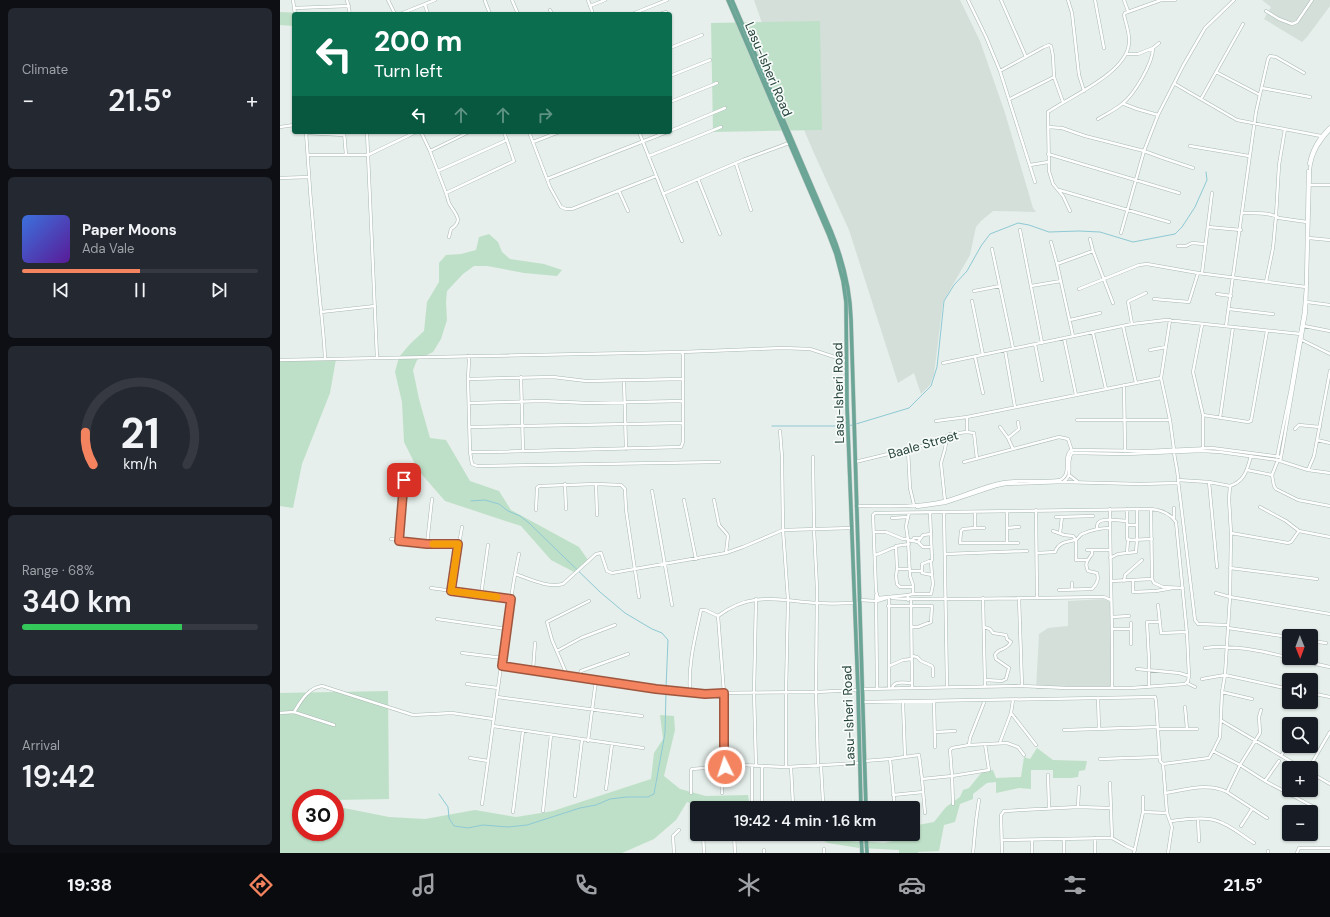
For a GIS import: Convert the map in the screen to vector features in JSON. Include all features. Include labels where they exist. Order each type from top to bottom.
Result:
[{"type":"main road","name":"Lasu-Isheri Road","points":[[728,0],[734,9],[831,231],[848,281],[850,301],[862,656],[860,690],[861,801]]},
{"type":"main road","name":"Lasu-Isheri Road","points":[[732,0],[734,9],[831,239],[842,275],[846,302],[857,656],[860,690],[863,702],[866,801]]},
{"type":"main road","points":[[857,656],[862,656]]},
{"type":"main road","points":[[861,841],[862,853]]},
{"type":"main road","points":[[866,841],[867,853]]},
{"type":"street","points":[[293,0],[295,12]]},
{"type":"street","points":[[347,0],[350,12]]},
{"type":"street","points":[[388,0],[394,12]]},
{"type":"street","points":[[406,12],[435,0]]},
{"type":"street","points":[[512,0],[517,12]]},
{"type":"street","points":[[588,0],[592,12]]},
{"type":"street","points":[[590,6],[605,0]]},
{"type":"street","points":[[637,12],[667,0]]},
{"type":"street","points":[[968,0],[986,37],[1000,71],[1036,182]]},
{"type":"street","points":[[1001,0],[1026,57]]},
{"type":"street","points":[[1068,0],[1072,13],[1078,69],[1084,91]]},
{"type":"street","points":[[1095,0],[1104,48]]},
{"type":"street","points":[[1124,0],[1128,11]]},
{"type":"street","points":[[1070,211],[1059,190],[1053,184],[1051,178],[1048,162],[1048,112],[1084,91],[1113,69],[1126,54],[1129,41],[1124,15],[1125,12],[1161,0],[1175,0]]},
{"type":"street","points":[[1121,233],[1126,210],[1144,151],[1158,115],[1183,66],[1205,28],[1234,0]]},
{"type":"street","points":[[1266,11],[1279,19],[1292,24],[1299,19],[1312,0]]},
{"type":"street","points":[[485,1],[489,12]]},
{"type":"street","points":[[425,5],[427,12]]},
{"type":"street","points":[[294,8],[349,6]]},
{"type":"street","points":[[1201,99],[1243,24]]},
{"type":"street","points":[[672,47],[702,35]]},
{"type":"street","points":[[1126,54],[1138,54],[1153,48],[1159,43]]},
{"type":"street","points":[[1000,71],[1049,45],[1051,46],[1053,56],[1054,77],[1063,102]]},
{"type":"street","points":[[1098,119],[1124,104],[1147,68],[1153,55],[1153,48]]},
{"type":"street","points":[[1226,326],[1230,309],[1256,112],[1268,59],[1270,56],[1276,57],[1304,73]]},
{"type":"street","points":[[672,75],[710,60]]},
{"type":"street","points":[[1216,72],[1260,95]]},
{"type":"street","points":[[1010,99],[1054,77]]},
{"type":"street","points":[[672,101],[717,83]]},
{"type":"street","points":[[1175,84],[1237,120],[1321,136]]},
{"type":"street","points":[[1262,88],[1310,97]]},
{"type":"street","points":[[1124,104],[1158,115]]},
{"type":"street","points":[[672,130],[725,108]]},
{"type":"street","points":[[280,127],[292,126]]},
{"type":"street","points":[[649,156],[721,127]]},
{"type":"street","points":[[1048,127],[1062,128],[1084,136],[1144,151],[1193,168]]},
{"type":"street","points":[[1278,459],[1304,312],[1309,164],[1315,146],[1321,136],[1330,127]]},
{"type":"street","points":[[1266,282],[1273,248],[1279,164],[1285,129]]},
{"type":"street","points":[[1330,130],[1323,138],[1314,154],[1310,169],[1307,302],[1302,340],[1278,459],[1272,475],[1276,489],[1298,500],[1330,506]]},
{"type":"street","points":[[306,134],[321,312],[324,328],[325,359]]},
{"type":"street","points":[[344,134],[346,155]]},
{"type":"street","points":[[367,134],[377,358]]},
{"type":"street","points":[[308,155],[368,155],[412,134]]},
{"type":"street","points":[[422,134],[450,204],[456,213],[458,222],[456,226],[451,229],[449,237]]},
{"type":"street","points":[[430,151],[465,134]]},
{"type":"street","points":[[446,193],[514,161],[505,134]]},
{"type":"street","points":[[530,134],[547,179],[561,207],[566,209],[572,209],[656,176]]},
{"type":"street","points":[[533,142],[554,134]]},
{"type":"street","points":[[640,134],[682,241]]},
{"type":"street","points":[[547,179],[660,134]]},
{"type":"street","points":[[438,171],[507,140]]},
{"type":"street","points":[[663,194],[790,143]]},
{"type":"street","points":[[1190,146],[1250,156]]},
{"type":"street","points":[[1048,154],[1179,193]]},
{"type":"street","points":[[1030,165],[1048,162]]},
{"type":"street","points":[[736,164],[751,210]]},
{"type":"street","points":[[280,178],[309,177]]},
{"type":"street","points":[[698,179],[720,234]]},
{"type":"street","points":[[1310,185],[1330,185]]},
{"type":"street","points":[[1059,190],[1169,222]]},
{"type":"street","points":[[619,191],[628,211]]},
{"type":"street","points":[[1202,273],[1212,193]]},
{"type":"street","points":[[1243,213],[1276,216],[1279,218],[1307,222]]},
{"type":"street","points":[[1208,228],[1241,230]]},
{"type":"street","points":[[1020,230],[1042,342]]},
{"type":"street","points":[[1309,238],[1330,240]]},
{"type":"street","points":[[1090,239],[1093,251],[1113,303]]},
{"type":"street","points":[[1051,242],[1073,336]]},
{"type":"street","points":[[1178,246],[1186,246],[1192,243],[1205,244]]},
{"type":"street","points":[[992,249],[1013,348]]},
{"type":"street","points":[[1057,264],[1093,251]]},
{"type":"street","points":[[1079,289],[1139,265],[1147,264],[1198,274],[1202,273],[1306,287]]},
{"type":"street","points":[[1154,299],[1189,302],[1198,274]]},
{"type":"street","points":[[1031,286],[1061,281]]},
{"type":"street","points":[[974,291],[1000,286]]},
{"type":"street","points":[[1132,324],[1128,302],[1146,293]]},
{"type":"street","points":[[1217,294],[1231,296]]},
{"type":"street","points":[[972,301],[983,355]]},
{"type":"street","points":[[1307,302],[1330,305]]},
{"type":"street","points":[[321,312],[375,306]]},
{"type":"street","points":[[1230,309],[1273,314]]},
{"type":"street","points":[[1070,320],[1100,313]]},
{"type":"street","points":[[943,363],[1132,324],[1170,320],[1300,334]]},
{"type":"street","points":[[1170,320],[1161,378],[1170,420],[1175,466],[1178,469],[1178,481],[1195,620],[1198,624],[1228,626],[1282,636]]},
{"type":"street","points":[[1202,324],[1193,372],[1203,415],[1203,448]]},
{"type":"street","points":[[1123,326],[1136,383]]},
{"type":"street","points":[[1304,326],[1330,331]]},
{"type":"street","points":[[1220,418],[1233,327]]},
{"type":"street","points":[[1203,415],[1248,422],[1252,420],[1267,331]]},
{"type":"street","points":[[1094,333],[1106,389]]},
{"type":"street","points":[[1064,338],[1076,395]]},
{"type":"street","points":[[1302,340],[1330,354]]},
{"type":"street","points":[[1035,344],[1042,380]]},
{"type":"street","points":[[1150,350],[1166,347]]},
{"type":"street","points":[[280,360],[682,352],[799,348],[810,349],[847,361]]},
{"type":"street","points":[[1005,350],[1015,407]]},
{"type":"street","points":[[470,452],[682,447],[684,442],[682,352]]},
{"type":"street","points":[[468,356],[470,452],[471,461],[474,465],[719,462]]},
{"type":"street","points":[[975,357],[982,393]]},
{"type":"street","points":[[1308,470],[1314,456],[1330,371]]},
{"type":"street","points":[[521,377],[522,451]]},
{"type":"street","points":[[468,379],[559,377],[576,381],[586,381],[682,379]]},
{"type":"street","points":[[936,421],[967,417],[1161,378]]},
{"type":"street","points":[[624,380],[626,449]]},
{"type":"street","points":[[1124,385],[1125,451]]},
{"type":"street","points":[[469,403],[683,401]]},
{"type":"street","points":[[967,417],[967,432],[974,433],[977,459]]},
{"type":"street","points":[[1077,420],[1170,420]]},
{"type":"street","points":[[1008,438],[1019,429],[1018,422]]},
{"type":"street","points":[[470,427],[683,423]]},
{"type":"street","points":[[1295,429],[1299,425],[1320,427]]},
{"type":"street","points":[[1000,427],[1008,438],[1013,449]]},
{"type":"street","points":[[780,431],[782,457],[783,530],[788,600],[786,767]]},
{"type":"street","name":"Baale Street","points":[[855,462],[938,442],[950,434],[967,432]]},
{"type":"street","points":[[945,501],[941,463],[947,436]]},
{"type":"street","points":[[964,462],[1060,437],[1068,439],[1072,453],[1070,458],[1068,479],[1063,482]]},
{"type":"street","points":[[1317,440],[1330,443]]},
{"type":"street","points":[[1072,453],[1125,454],[1203,448],[1278,459],[1308,470],[1330,473]]},
{"type":"street","points":[[908,450],[910,488],[914,505]]},
{"type":"street","points":[[1071,450],[1202,451],[1278,459]]},
{"type":"street","points":[[856,507],[914,505],[945,501],[987,486],[1006,482],[1060,480],[1067,474],[1067,457],[1069,451],[1071,450]]},
{"type":"street","points":[[856,507],[914,507],[935,505],[1006,484],[1078,482],[1140,484],[1178,481],[1209,482],[1230,486],[1240,480],[1247,470],[1251,456]]},
{"type":"street","points":[[813,457],[817,603],[816,692],[823,801]]},
{"type":"street","points":[[399,541],[406,465]]},
{"type":"street","points":[[1247,470],[1272,475]]},
{"type":"street","points":[[1069,475],[1073,480],[1078,482]]},
{"type":"street","points":[[1209,482],[1218,567]]},
{"type":"street","points":[[565,484],[566,509]]},
{"type":"street","points":[[536,510],[536,493],[538,487],[565,484],[621,485],[624,489],[639,597]]},
{"type":"street","points":[[596,484],[597,515]]},
{"type":"street","points":[[1163,764],[1209,758],[1220,737],[1222,721],[1222,692],[1225,675],[1230,597],[1230,486]]},
{"type":"street","points":[[652,491],[672,605]]},
{"type":"street","points":[[427,544],[432,499]]},
{"type":"street","points":[[684,500],[696,559]]},
{"type":"street","points":[[714,500],[719,525],[728,536],[726,553]]},
{"type":"street","points":[[1260,507],[1286,521],[1299,531],[1330,537]]},
{"type":"street","points":[[1174,508],[1187,634],[1189,676],[1187,683]]},
{"type":"street","points":[[877,688],[877,600],[873,514],[1072,509],[1151,509],[1162,510],[1174,518]]},
{"type":"street","points":[[1072,509],[1072,516]]},
{"type":"street","points":[[1110,509],[1111,600],[1113,629],[1112,688]]},
{"type":"street","points":[[1127,509],[1127,553]]},
{"type":"street","points":[[1110,558],[1118,554],[1136,552],[1137,509]]},
{"type":"street","points":[[1151,509],[1152,580]]},
{"type":"street","points":[[1036,510],[1038,597]]},
{"type":"street","points":[[1007,511],[1007,543]]},
{"type":"street","points":[[944,512],[948,687]]},
{"type":"street","points":[[975,512],[975,528]]},
{"type":"street","points":[[908,513],[906,526],[909,540],[910,570],[913,594]]},
{"type":"street","points":[[876,591],[878,598],[913,594],[931,594],[933,584],[930,513]]},
{"type":"street","points":[[1056,517],[1093,516]]},
{"type":"street","points":[[892,518],[908,517]]},
{"type":"street","points":[[1060,533],[1062,517]]},
{"type":"street","points":[[1097,529],[1100,521],[1110,520],[1127,522]]},
{"type":"street","points":[[1127,526],[1137,525]]},
{"type":"street","points":[[451,591],[462,527]]},
{"type":"street","points":[[1007,528],[1019,527]]},
{"type":"street","points":[[515,574],[543,584],[556,585],[563,584],[599,552],[601,553],[607,571],[609,572],[635,569],[726,553],[783,530],[852,528]]},
{"type":"street","points":[[984,528],[968,528],[961,531],[960,543],[1018,543]]},
{"type":"street","points":[[1037,553],[1055,552],[1058,545],[1076,540],[1081,534],[1097,529],[1110,528]]},
{"type":"street","points":[[1053,531],[1064,535],[1072,535],[1076,540],[1076,560],[1087,560]]},
{"type":"street","points":[[1231,533],[1288,543],[1291,542],[1299,531]]},
{"type":"street","points":[[874,532],[886,532],[903,539],[918,542],[923,547],[929,547]]},
{"type":"street","points":[[918,542],[923,535],[931,534]]},
{"type":"street","points":[[909,540],[921,538]]},
{"type":"street","points":[[390,539],[427,544],[458,544]]},
{"type":"street","points":[[1128,540],[1152,539]]},
{"type":"street","points":[[875,555],[883,553],[887,549],[896,547],[897,544],[909,544]]},
{"type":"street","points":[[481,595],[488,545]]},
{"type":"street","points":[[896,547],[898,570],[896,576],[897,584],[900,587],[913,587]]},
{"type":"street","points":[[1087,550],[1110,550]]},
{"type":"street","points":[[1059,590],[1092,590],[1097,584],[1098,577],[1096,572],[1088,571],[1087,569],[1087,560],[1092,554],[1092,550]]},
{"type":"street","points":[[946,554],[1027,551]]},
{"type":"street","points":[[482,804],[493,719],[519,554]]},
{"type":"street","points":[[1124,581],[1125,576],[1142,560]]},
{"type":"street","points":[[922,571],[922,564],[931,562]]},
{"type":"street","points":[[1230,568],[1317,579]]},
{"type":"street","points":[[898,570],[922,571],[922,573],[932,575]]},
{"type":"street","points":[[1111,581],[1152,580],[1156,584],[1183,588]]},
{"type":"street","points":[[1133,581],[1133,592],[1161,591],[1176,588]]},
{"type":"street","points":[[1072,583],[1072,590]]},
{"type":"street","points":[[431,588],[511,599]]},
{"type":"street","points":[[1084,590],[1084,597]]},
{"type":"street","points":[[1216,593],[1230,597],[1330,614]]},
{"type":"street","points":[[859,600],[877,600],[888,598],[1104,597],[1111,594]]},
{"type":"street","points":[[908,595],[911,606],[912,688]]},
{"type":"street","points":[[1104,597],[1111,600]]},
{"type":"street","points":[[888,598],[889,666],[891,688]]},
{"type":"street","points":[[983,598],[985,686]]},
{"type":"street","points":[[1019,598],[1022,686]]},
{"type":"street","points":[[718,616],[728,608],[740,602],[756,599],[817,603],[855,603]]},
{"type":"street","points":[[756,599],[754,692],[756,766]]},
{"type":"street","points":[[567,676],[547,622],[590,601]]},
{"type":"street","points":[[1158,605],[1161,633],[1186,632],[1187,634]]},
{"type":"street","points":[[888,606],[932,606],[931,622],[918,628],[911,627]]},
{"type":"street","points":[[690,692],[689,675],[691,658],[700,610],[705,610],[718,616]]},
{"type":"street","points":[[718,616],[724,693],[725,767]]},
{"type":"street","points":[[1112,617],[1129,616]]},
{"type":"street","points":[[437,619],[507,629]]},
{"type":"street","points":[[1149,687],[1147,622],[1159,622]]},
{"type":"street","points":[[1131,623],[1131,644]]},
{"type":"street","points":[[557,651],[581,638],[615,625]]},
{"type":"street","points":[[984,627],[992,630],[993,633],[1006,635],[1007,639],[1011,642],[1005,649],[997,652],[995,655],[996,659],[1009,668],[1006,679],[1002,681],[985,680]]},
{"type":"street","points":[[1113,629],[1131,629]]},
{"type":"street","points":[[1318,641],[1326,643]]},
{"type":"street","points":[[533,671],[535,643]]},
{"type":"street","points":[[1205,648],[1246,649],[1330,667]]},
{"type":"street","points":[[462,654],[503,658]]},
{"type":"street","points":[[578,677],[581,671],[628,654]]},
{"type":"street","points":[[889,666],[903,660],[917,657],[921,662],[932,666],[933,676]]},
{"type":"street","points":[[502,666],[656,689],[705,694],[985,686],[1112,688],[1181,685],[1187,683],[1195,687]]},
{"type":"street","points":[[1137,669],[1179,673],[1189,676]]},
{"type":"street","points":[[1202,679],[1225,675],[1282,687]]},
{"type":"street","points":[[588,740],[596,680]]},
{"type":"street","points":[[891,688],[896,683],[912,683]]},
{"type":"street","points":[[468,684],[498,688]]},
{"type":"street","points":[[294,712],[300,701],[305,696],[314,689],[322,686],[413,715],[452,713],[493,719]]},
{"type":"street","points":[[1222,692],[1252,699]]},
{"type":"street","points":[[1318,695],[1330,698]]},
{"type":"street","points":[[497,697],[593,711],[642,716]]},
{"type":"street","points":[[1098,698],[1099,729]]},
{"type":"street","points":[[863,702],[1155,698],[1160,763],[1163,764],[1167,813],[1172,824],[1172,833],[1168,853]]},
{"type":"street","points":[[969,745],[970,738],[985,700]]},
{"type":"street","points":[[1000,742],[1011,713],[1013,700]]},
{"type":"street","points":[[934,701],[935,747]]},
{"type":"street","points":[[903,702],[905,757]]},
{"type":"street","points":[[1185,707],[1187,729]]},
{"type":"street","points":[[1226,792],[1240,765],[1260,733],[1259,718],[1261,710]]},
{"type":"street","points":[[280,713],[294,712],[334,725]]},
{"type":"street","points":[[1011,713],[1036,745]]},
{"type":"street","points":[[1222,721],[1290,761]]},
{"type":"street","points":[[492,726],[643,748]]},
{"type":"street","points":[[1064,730],[1158,728],[1197,729]]},
{"type":"street","points":[[513,812],[523,731]]},
{"type":"street","points":[[934,732],[955,731]]},
{"type":"street","points":[[1313,761],[1330,732]]},
{"type":"street","points":[[543,811],[551,735]]},
{"type":"street","points":[[575,796],[582,740]]},
{"type":"street","points":[[953,804],[950,750],[952,748],[1000,742],[1013,744],[1018,747],[1024,755]]},
{"type":"street","points":[[606,789],[612,744]]},
{"type":"street","points":[[922,779],[989,770],[985,744]]},
{"type":"street","points":[[1213,751],[1240,765],[1265,782],[1282,791]]},
{"type":"street","points":[[864,761],[919,755],[925,813]]},
{"type":"street","points":[[470,758],[488,761]]},
{"type":"street","points":[[1100,759],[1160,758]]},
{"type":"street","points":[[890,759],[894,801]]},
{"type":"street","points":[[1265,782],[1279,761]]},
{"type":"street","points":[[691,793],[691,770],[740,765],[786,767],[860,763]]},
{"type":"street","points":[[752,766],[752,801]]},
{"type":"street","points":[[762,766],[762,801]]},
{"type":"street","points":[[791,766],[793,801]]},
{"type":"street","points":[[721,767],[722,794]]},
{"type":"street","points":[[1048,775],[1049,808]]},
{"type":"street","points":[[1318,777],[1330,784]]},
{"type":"street","points":[[1110,783],[1112,838]]},
{"type":"street","points":[[1078,807],[1079,787]]},
{"type":"street","points":[[1165,793],[1196,788],[1216,787],[1267,818]]},
{"type":"street","points":[[893,795],[923,792]]},
{"type":"street","points":[[1002,840],[1112,838],[1135,851],[1143,812],[1143,797]]},
{"type":"street","points":[[1294,797],[1310,805]]},
{"type":"street","points":[[973,853],[979,800]]},
{"type":"street","points":[[1002,853],[1002,813],[1004,811],[1078,807],[1110,808]]},
{"type":"street","points":[[1241,826],[1252,809]]},
{"type":"street","points":[[1143,812],[1167,813]]},
{"type":"street","points":[[1170,822],[1206,818],[1218,822],[1254,843]]},
{"type":"street","points":[[1198,819],[1199,841]]},
{"type":"street","points":[[674,853],[673,836],[679,830]]},
{"type":"street","points":[[1095,838],[1095,853]]},
{"type":"street","points":[[1032,840],[1032,853]]},
{"type":"street","points":[[1064,840],[1064,853]]},
{"type":"street","points":[[703,841],[704,853]]},
{"type":"street","points":[[734,841],[735,853]]},
{"type":"street","points":[[1297,853],[1298,849],[1300,848],[1330,848]]},
{"type":"shaded area","points":[[754,0],[960,0],[980,41],[1005,113],[1033,208],[1036,212],[993,211],[976,227],[970,255],[943,302],[934,374],[930,385],[921,394],[914,373],[898,383],[849,230],[813,151],[777,66]]},
{"type":"shaded area","points":[[1262,0],[1330,0],[1330,6],[1302,42],[1264,19],[1271,7]]},
{"type":"shaded area","points":[[1104,599],[1109,601],[1111,606],[1110,687],[1107,689],[1036,689],[1039,634],[1048,628],[1068,626],[1068,601]]},
{"type":"green space","points":[[280,12],[292,13],[292,26],[280,25]]},
{"type":"green space","points":[[820,21],[822,130],[713,132],[711,23]]},
{"type":"green space","points":[[489,234],[498,242],[502,252],[510,259],[544,264],[562,270],[557,276],[524,273],[487,266],[474,266],[463,274],[447,291],[447,320],[441,339],[433,352],[417,360],[413,370],[419,399],[430,438],[446,440],[470,481],[499,491],[511,510],[579,547],[588,560],[576,573],[551,560],[521,526],[445,501],[418,470],[404,442],[402,402],[395,372],[399,357],[424,331],[427,302],[439,282],[439,263],[446,255],[461,254],[476,250],[479,237]]},
{"type":"green space","points":[[336,359],[330,393],[302,464],[293,508],[280,506],[280,360]]},
{"type":"green space","points":[[388,691],[389,799],[344,800],[344,789],[292,789],[292,841],[344,841],[344,808],[389,817],[425,819],[475,810],[516,817],[553,811],[651,779],[654,753],[663,739],[660,715],[674,716],[675,730],[664,776],[680,789],[706,796],[748,795],[749,801],[687,802],[676,820],[654,839],[622,853],[280,853],[280,693]]},
{"type":"green space","points":[[1037,748],[1053,760],[1087,761],[1085,770],[1079,771],[1078,777],[1053,778],[1053,770],[1031,770],[1031,789],[1019,788],[996,793],[996,782],[987,783],[973,794],[973,799],[960,804],[955,822],[944,825],[939,851],[899,853],[899,850],[861,848],[861,841],[884,843],[893,841],[920,841],[920,825],[934,822],[946,807],[960,797],[963,790],[969,788],[982,772],[993,770],[996,778],[1021,777],[1024,757],[1030,759]]},
{"type":"green space","points":[[824,841],[859,842],[859,848]]},
{"type":"waterway","points":[[856,424],[909,408],[931,386],[937,367],[944,301],[954,285],[967,271],[981,246],[990,234],[1018,223],[1049,232],[1100,232],[1133,242],[1175,234],[1182,227],[1195,207],[1207,180],[1206,172]]},
{"type":"waterway","points":[[772,426],[853,425]]},
{"type":"waterway","points":[[471,501],[485,500],[499,504],[508,511],[520,516],[600,592],[625,613],[652,629],[662,633],[668,640],[666,688]]},
{"type":"waterway","points":[[439,794],[448,807],[449,818],[454,826],[468,828],[483,825],[508,827],[527,825],[580,808],[596,805],[610,799],[648,797],[654,794],[665,733],[666,692]]},
{"type":"slow traffic","points":[[433,544],[458,544],[451,591],[497,597]]},
{"type":"route","points":[[404,480],[399,541],[427,544],[458,544],[451,591],[511,599],[502,666],[656,689],[705,694],[724,693],[725,767]]}]
